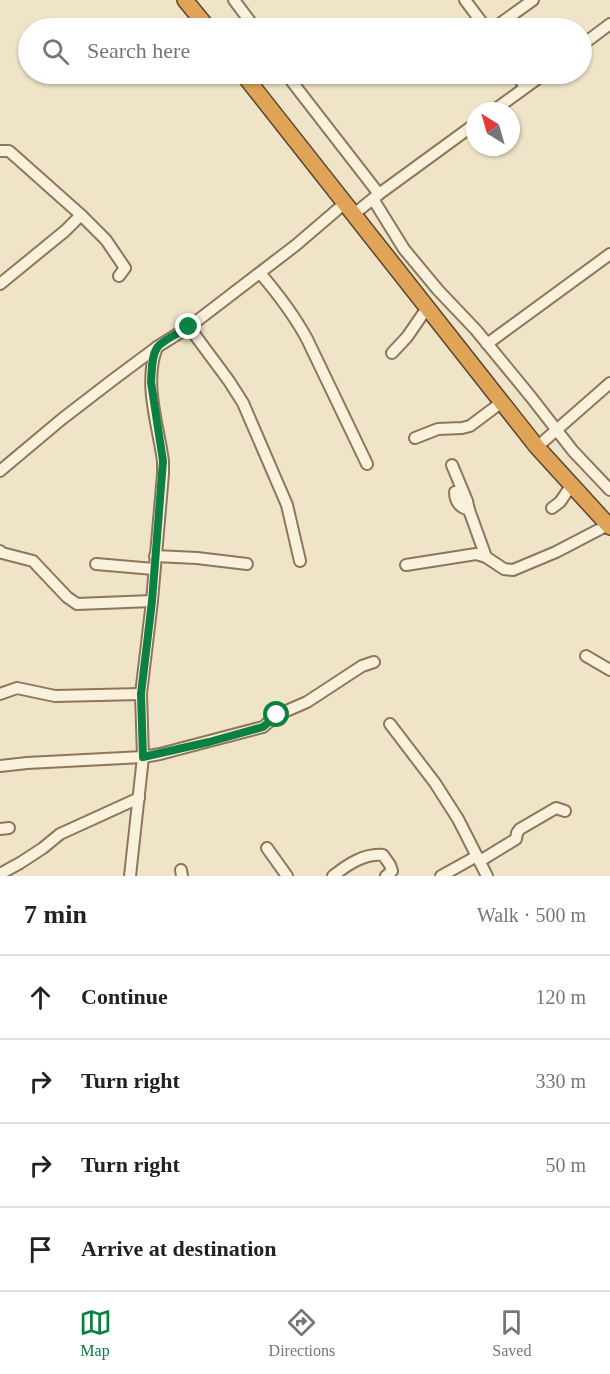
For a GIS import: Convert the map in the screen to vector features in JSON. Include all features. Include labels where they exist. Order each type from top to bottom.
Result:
[{"type":"highway","points":[[186,0],[200,18]]},
{"type":"highway","points":[[251,84],[537,447],[609,526]]},
{"type":"street","points":[[234,0],[248,18]]},
{"type":"street","points":[[465,0],[478,18]]},
{"type":"street","points":[[508,18],[533,0]]},
{"type":"street","points":[[592,38],[610,24]]},
{"type":"street","points":[[293,84],[376,197],[404,249],[531,396],[573,451],[610,490]]},
{"type":"street","points":[[505,102],[529,84]]},
{"type":"street","points":[[0,471],[62,419],[157,347],[189,327],[296,245],[350,209],[376,197],[466,131]]},
{"type":"street","points":[[0,151],[9,151],[106,240],[125,268],[119,276]]},
{"type":"street","points":[[0,284],[65,231],[81,215]]},
{"type":"street","points":[[487,344],[610,254]]},
{"type":"street","points":[[260,273],[286,304],[302,329],[367,464]]},
{"type":"street","points":[[392,354],[407,338],[427,308]]},
{"type":"street","points":[[189,327],[243,403],[287,505],[300,561]]},
{"type":"street","points":[[130,876],[143,757],[141,694],[152,601],[163,461],[151,382],[157,347]]},
{"type":"street","points":[[537,447],[610,383]]},
{"type":"street","points":[[415,438],[438,429],[470,426],[502,402]]},
{"type":"street","points":[[452,465],[486,557]]},
{"type":"street","points":[[552,508],[560,502],[571,486]]},
{"type":"street","points":[[455,492],[457,504],[469,510]]},
{"type":"street","points":[[406,565],[476,554],[486,557],[504,569],[513,570],[609,526]]},
{"type":"street","points":[[0,551],[33,561],[67,597],[77,604],[152,601]]},
{"type":"street","points":[[155,556],[247,564]]},
{"type":"street","points":[[96,564],[154,569]]},
{"type":"street","points":[[586,656],[610,670]]},
{"type":"street","points":[[0,766],[143,757],[263,727],[277,715],[307,702],[362,666],[374,662]]},
{"type":"street","points":[[0,694],[17,688],[56,696],[141,694]]},
{"type":"street","points":[[390,724],[435,783],[458,819],[487,876]]},
{"type":"street","points":[[0,874],[20,863],[60,834],[139,798]]},
{"type":"street","points":[[441,876],[516,839],[520,830],[550,811],[556,808],[565,811]]},
{"type":"street","points":[[267,848],[287,876]]},
{"type":"street","points":[[333,876],[346,866],[366,856],[376,854],[383,855],[390,865],[392,871],[386,876]]},
{"type":"route","points":[[189,327],[157,347],[152,370],[151,382],[163,474],[141,694],[143,757],[263,727],[277,715]]}]
